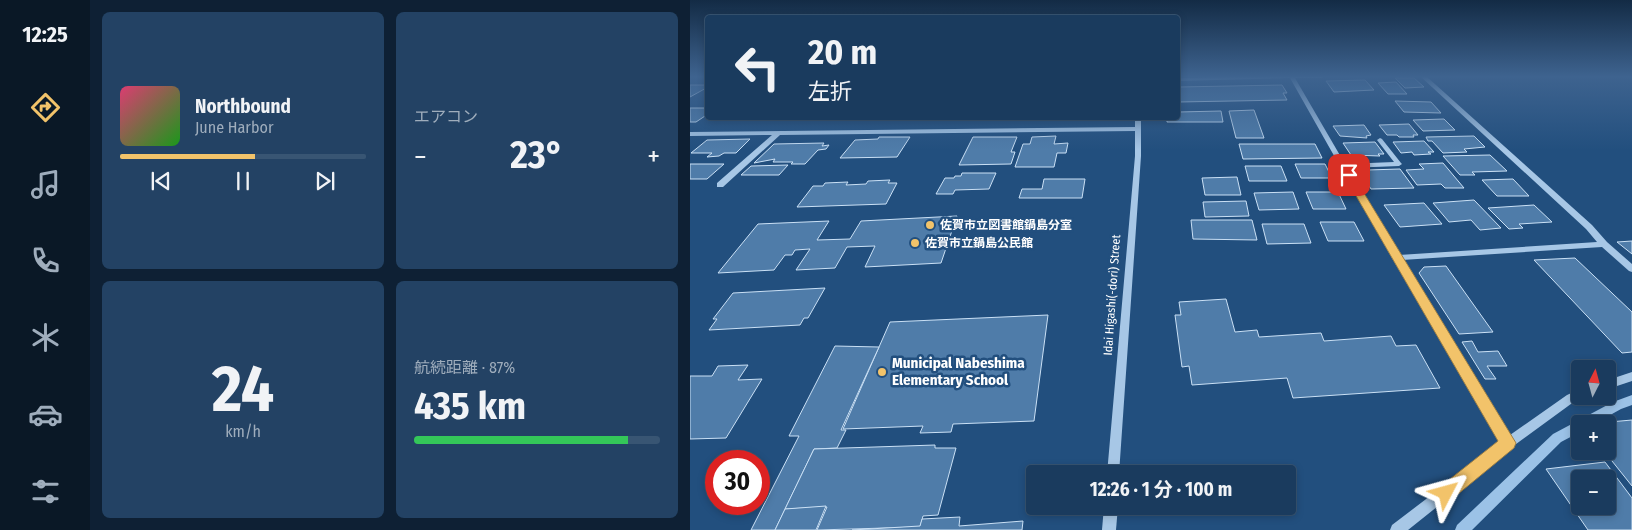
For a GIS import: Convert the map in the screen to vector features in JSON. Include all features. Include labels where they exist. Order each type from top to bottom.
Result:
[{"type":"street","points":[[1306,101],[1396,258],[1508,443]]},
{"type":"street","points":[[1450,101],[1589,227],[1632,270]]},
{"type":"street","name":"Idai Higashi(-dori) Street","points":[[1115,465],[1138,120]]},
{"type":"street","points":[[690,134],[1138,129]]},
{"type":"street","points":[[720,185],[778,132]]},
{"type":"street","points":[[1343,166],[1399,164],[1380,140]]},
{"type":"street","points":[[1396,258],[1604,244]]},
{"type":"street","points":[[1616,382],[1632,376]]},
{"type":"street","points":[[1397,530],[1508,443],[1571,398]]},
{"type":"street","points":[[1109,530],[1110,515]]},
{"type":"building","points":[[1180,101],[1247,101],[1180,102]]},
{"type":"building","points":[[1395,101],[1431,102],[1441,113],[1404,112]]},
{"type":"building","points":[[690,108],[705,108],[705,116],[696,122],[690,122]]},
{"type":"building","points":[[1254,110],[1264,138],[1236,138],[1229,111]]},
{"type":"building","points":[[1221,111],[1223,122],[1167,122],[1167,120],[1180,120],[1180,112]]},
{"type":"building","points":[[1444,119],[1455,130],[1423,131],[1413,120]]},
{"type":"building","points":[[1409,124],[1418,135],[1413,135],[1414,137],[1399,137],[1397,135],[1387,135],[1379,125]]},
{"type":"building","points":[[1364,125],[1371,135],[1366,136],[1367,138],[1340,136],[1333,126]]},
{"type":"building","points":[[1056,136],[1054,144],[1068,143],[1066,153],[1057,153],[1054,167],[1015,167],[1023,144],[1030,144],[1032,137]]},
{"type":"building","points":[[1474,136],[1485,147],[1464,149],[1467,152],[1443,153],[1432,141],[1428,141],[1426,137]]},
{"type":"building","points":[[879,137],[910,137],[897,157],[840,158],[855,140],[878,139]]},
{"type":"building","points":[[973,137],[1017,137],[1011,152],[1015,152],[1011,164],[959,165]]},
{"type":"building","points":[[750,139],[736,153],[724,153],[719,156],[707,157],[712,153],[691,153],[707,140]]},
{"type":"building","points":[[1424,141],[1434,152],[1428,152],[1431,154],[1414,155],[1412,152],[1401,153],[1393,142]]},
{"type":"building","points":[[1375,142],[1384,154],[1378,154],[1380,156],[1351,155],[1343,143]]},
{"type":"building","points":[[824,143],[822,146],[829,145],[826,149],[818,150],[805,164],[773,162],[775,159],[754,163],[774,144]]},
{"type":"building","points":[[1239,144],[1315,144],[1322,158],[1243,159]]},
{"type":"building","points":[[1490,155],[1507,171],[1472,172],[1475,175],[1460,175],[1443,156]]},
{"type":"building","points":[[1443,163],[1464,188],[1445,188],[1441,184],[1417,185],[1406,170],[1424,169],[1419,164]]},
{"type":"building","points":[[690,164],[724,164],[707,179],[690,179]]},
{"type":"building","points":[[1295,164],[1325,164],[1332,178],[1301,178]]},
{"type":"building","points":[[788,165],[779,175],[741,175],[751,166]]},
{"type":"building","points":[[1245,166],[1281,166],[1287,181],[1249,181]]},
{"type":"building","points":[[1400,169],[1414,188],[1371,189],[1361,173],[1369,172],[1367,170]]},
{"type":"building","points":[[962,173],[996,173],[989,189],[955,190],[953,194],[936,194],[945,178],[961,176]]},
{"type":"building","points":[[1237,177],[1241,195],[1205,195],[1202,178]]},
{"type":"building","points":[[1044,179],[1085,179],[1082,198],[1019,198],[1022,189],[1042,189]]},
{"type":"building","points":[[1513,179],[1529,196],[1497,196],[1482,180]]},
{"type":"building","points":[[890,180],[888,183],[897,183],[886,204],[797,207],[813,186],[823,186],[825,183],[848,182],[846,185],[866,184],[868,181]]},
{"type":"building","points":[[1293,192],[1299,209],[1259,210],[1254,193]]},
{"type":"building","points":[[1306,192],[1338,192],[1346,209],[1313,209]]},
{"type":"building","points":[[1474,200],[1501,228],[1480,230],[1471,220],[1449,222],[1433,203]]},
{"type":"building","points":[[1246,201],[1249,216],[1205,217],[1203,202]]},
{"type":"building","points":[[1424,203],[1442,224],[1400,227],[1384,205]]},
{"type":"building","points":[[1534,205],[1552,222],[1519,224],[1523,228],[1509,229],[1488,208]]},
{"type":"building","points":[[957,216],[941,263],[865,267],[875,246],[847,247],[835,268],[796,270],[810,249],[795,250],[792,255],[785,255],[774,270],[718,273],[758,224],[829,221],[817,240],[850,239],[861,221]]},
{"type":"building","points":[[1191,220],[1252,220],[1257,240],[1193,239]]},
{"type":"building","points":[[1320,222],[1354,222],[1364,241],[1328,241]]},
{"type":"building","points":[[1262,224],[1304,224],[1311,243],[1267,244]]},
{"type":"building","points":[[1632,241],[1632,254],[1617,242]]},
{"type":"building","points":[[1575,258],[1632,312],[1632,352],[1622,353],[1534,260]]},
{"type":"building","points":[[1446,266],[1493,332],[1459,334],[1419,273],[1424,267]]},
{"type":"building","points":[[825,288],[808,318],[804,318],[800,325],[709,330],[717,319],[713,319],[733,293]]},
{"type":"building","points":[[1226,299],[1235,332],[1257,330],[1259,337],[1321,333],[1324,341],[1391,336],[1396,346],[1416,345],[1440,388],[1293,398],[1287,378],[1192,385],[1189,366],[1182,367],[1175,315],[1181,315],[1179,302]]},
{"type":"building","points":[[1048,315],[1034,421],[953,424],[951,432],[920,433],[923,426],[843,429],[890,322]]},
{"type":"building","points":[[1472,341],[1478,352],[1498,351],[1507,366],[1487,366],[1496,379],[1485,379],[1462,342]]},
{"type":"building","points":[[835,346],[879,347],[841,430],[846,430],[837,448],[814,449],[775,530],[751,530],[759,515],[770,515],[770,493],[799,436],[789,436]]},
{"type":"building","points":[[748,365],[738,380],[762,379],[726,438],[690,439],[690,376],[712,376],[718,366]]},
{"type":"building","points":[[1632,420],[1632,486],[1611,460],[1616,460],[1616,421]]},
{"type":"building","points":[[935,445],[935,448],[956,448],[938,515],[923,516],[920,527],[817,530],[827,507],[785,509],[814,449]]},
{"type":"building","points":[[1605,462],[1611,470],[1571,470],[1571,505],[1546,469]]},
{"type":"building","points":[[1616,477],[1632,498],[1632,530],[1588,530],[1578,515],[1616,515]]},
{"type":"building","points":[[826,506],[816,530],[775,530],[785,509]]},
{"type":"building","points":[[960,517],[959,526],[1023,521],[1022,530],[852,530],[920,526],[922,519]]},
{"type":"waterway","points":[[1599,415],[1617,405],[1632,400]]},
{"type":"waterway","points":[[1462,530],[1557,438],[1571,431]]},
{"type":"place","name":"佐賀市立図書館鍋島分室","points":[[930,225]]},
{"type":"place","name":"佐賀市立鍋島公民館","points":[[915,243]]},
{"type":"place","name":"Municipal Nabeshima Elementary School","points":[[882,372]]},
{"type":"route","points":[[1349,175],[1396,258],[1508,443],[1446,493]]}]
